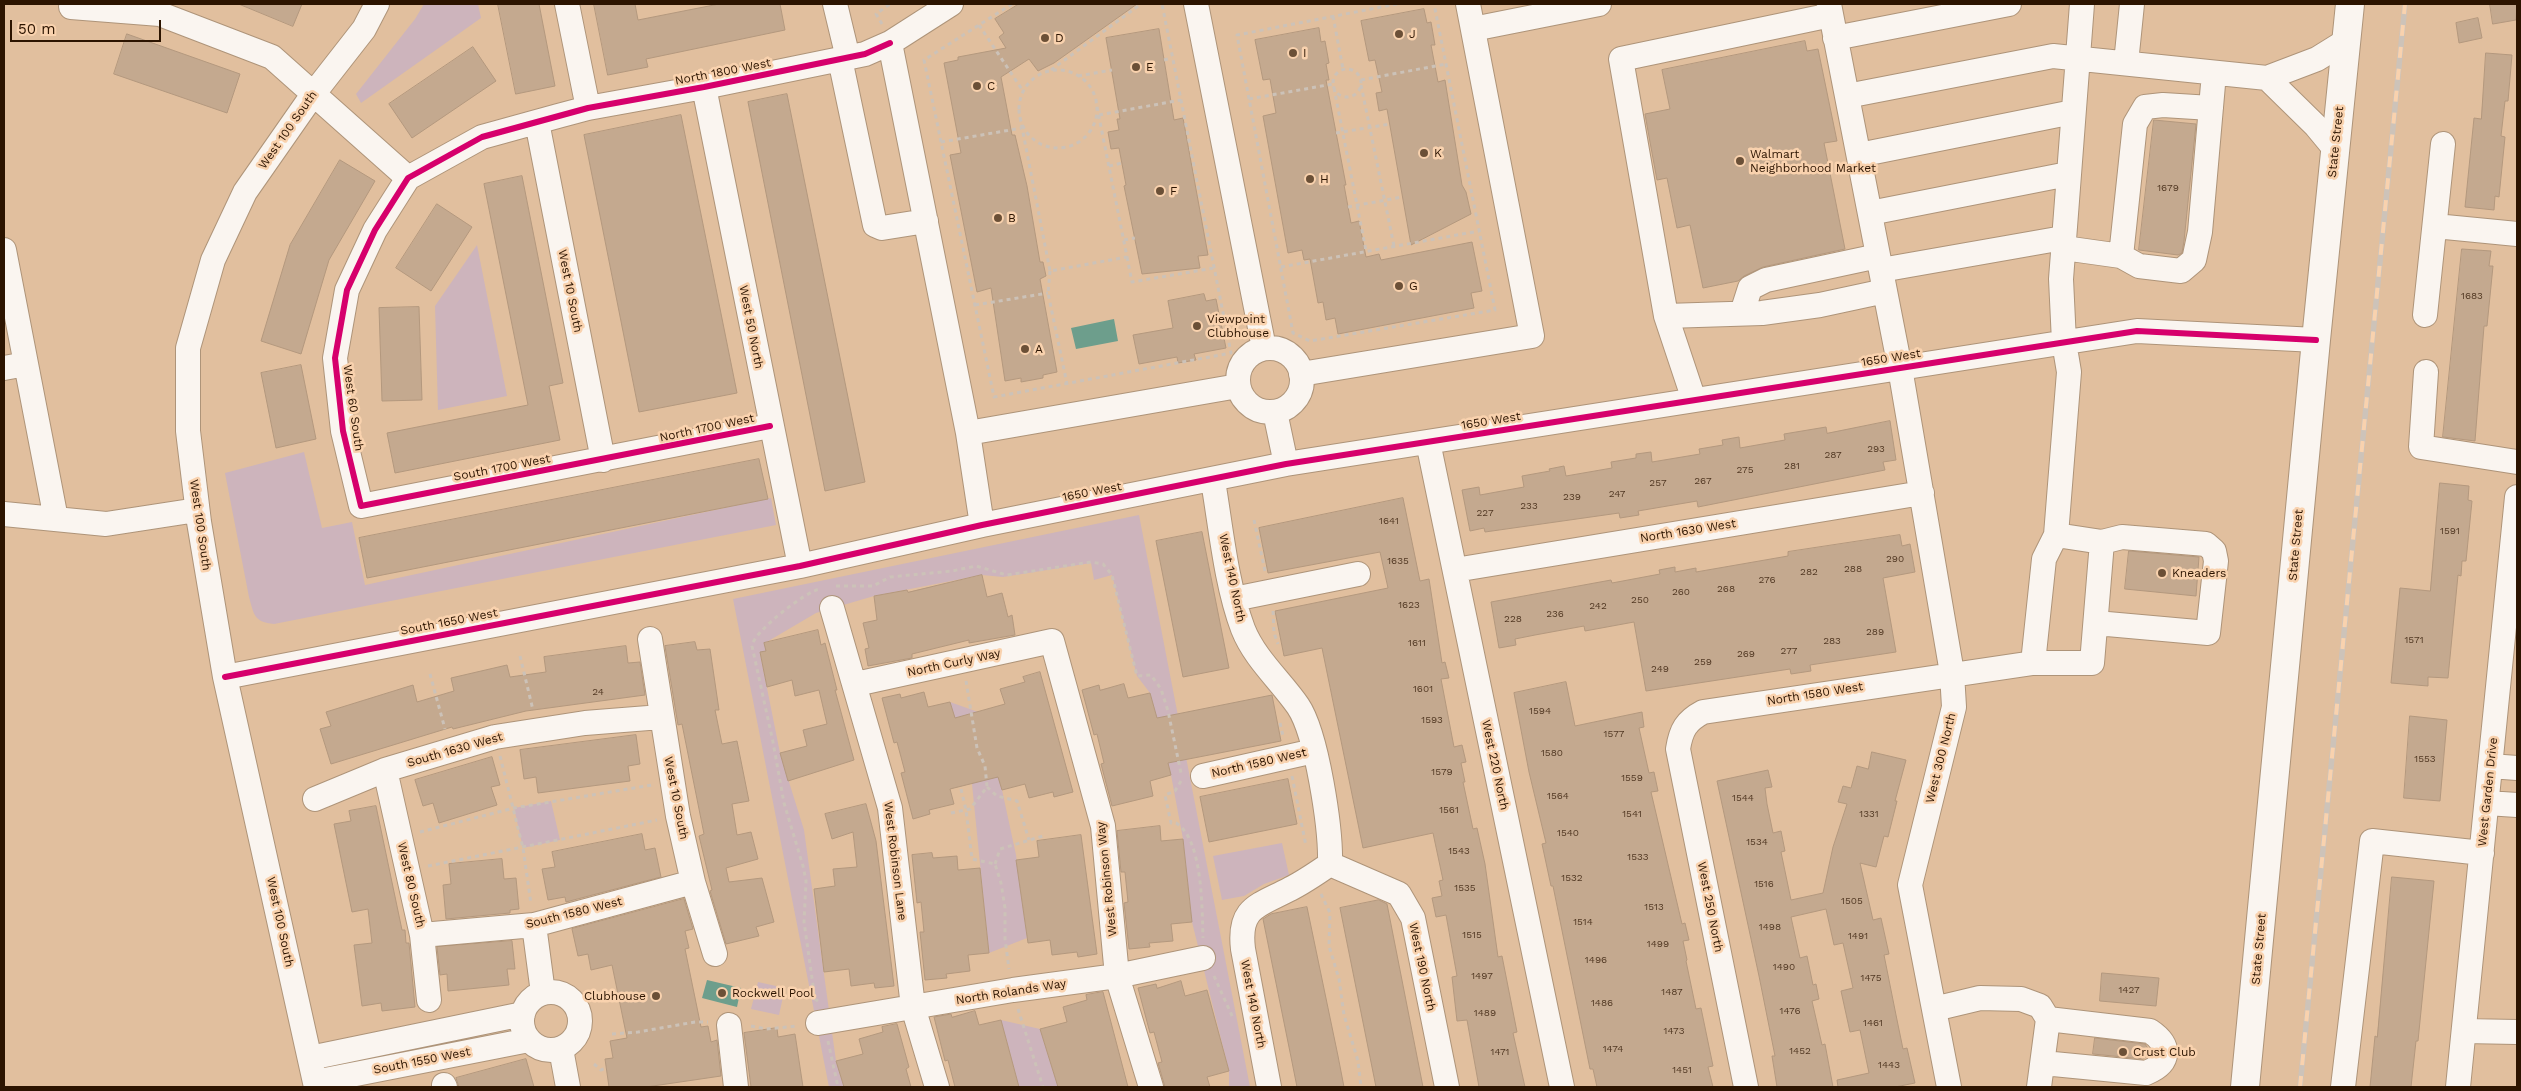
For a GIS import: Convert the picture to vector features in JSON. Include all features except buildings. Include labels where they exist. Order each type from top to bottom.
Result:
[{"type":"main road","name":"State Street","points":[[2246,1087],[2316,340],[2350,4]]},
{"type":"street","name":"West 100 South","points":[[315,1085],[226,677],[198,510],[188,431],[188,348],[213,260],[244,192],[314,94],[364,29],[378,4]]},
{"type":"street","points":[[567,4],[588,108]]},
{"type":"street","points":[[835,4],[875,224],[882,228],[926,221]]},
{"type":"street","name":"North 1800 West","points":[[408,178],[482,137],[547,119],[588,108],[704,87],[865,54],[888,36],[951,4]]},
{"type":"street","points":[[1196,4],[1264,348]]},
{"type":"street","points":[[1302,374],[1532,336],[1468,4]]},
{"type":"street","points":[[1473,29],[1600,4]]},
{"type":"street","points":[[1836,38],[2009,4]]},
{"type":"street","points":[[2034,663],[2044,559],[2056,535],[2069,372],[2064,342],[2061,279],[2082,4]]},
{"type":"street","points":[[2126,63],[2132,4]]},
{"type":"street","points":[[71,7],[160,14],[272,57],[408,178]]},
{"type":"street","points":[[1694,400],[1666,316],[1621,59],[1830,9]]},
{"type":"street","name":"West 300 North","points":[[1830,9],[1900,368],[1952,673],[1954,707],[1910,885],[1949,1087]]},
{"type":"street","points":[[888,36],[968,433],[982,525]]},
{"type":"street","points":[[1847,96],[2053,56],[2267,78],[2316,59],[2346,41]]},
{"type":"street","points":[[1742,313],[1750,288],[1766,280],[1881,272],[2063,243],[2121,256],[2139,266],[2181,271],[2194,260],[2200,232],[2214,72]]},
{"type":"street","points":[[2267,78],[2316,126],[2336,150]]},
{"type":"street","name":"West 50 North","points":[[704,87],[770,426],[800,566]]},
{"type":"street","points":[[2121,256],[2135,124],[2145,107],[2163,105],[2211,108]]},
{"type":"street","points":[[1859,155],[2073,112]]},
{"type":"street","name":"West 10 South","points":[[547,119],[603,460]]},
{"type":"street","points":[[2425,315],[2443,144]]},
{"type":"street","points":[[1870,213],[2068,174]]},
{"type":"street","name":"West 60 South","points":[[361,506],[343,431],[334,358],[347,290],[375,230],[408,178]]},
{"type":"street","points":[[2435,226],[2517,234]]},
{"type":"street","points":[[4,250],[15,366],[56,519]]},
{"type":"street","points":[[1666,316],[1742,313],[1820,305],[1881,272]]},
{"type":"street","name":"1650 West","points":[[677,590],[800,566],[982,525],[1213,481],[1286,464],[2137,330],[2316,340]]},
{"type":"street","points":[[1264,348],[1281,350],[1288,353],[1299,366],[1302,374],[1300,389],[1293,402],[1275,412],[1266,412],[1252,406],[1242,396],[1238,386],[1238,378],[1243,362],[1249,355],[1264,348]]},
{"type":"street","points":[[2426,372],[2421,447],[2517,462]]},
{"type":"street","points":[[968,433],[1238,386]]},
{"type":"street","points":[[1275,412],[1286,464]]},
{"type":"street","name":"North 1700 West","points":[[648,451],[770,426]]},
{"type":"street","name":"West 220 North","points":[[1428,442],[1562,1087]]},
{"type":"street","name":"South 1700 West","points":[[361,506],[648,451]]},
{"type":"street","name":"West 140 North","points":[[1213,481],[1234,598],[1244,629],[1254,651],[1298,706],[1310,730],[1331,840],[1330,864],[1291,889],[1260,903],[1250,910],[1244,920],[1241,932],[1243,949],[1269,1087]]},
{"type":"street","name":"North 1630 West","points":[[1455,570],[1922,492]]},
{"type":"street","name":"West Garden Drive","points":[[2458,1087],[2490,766],[2508,674],[2517,497]]},
{"type":"street","points":[[4,514],[106,524],[198,510]]},
{"type":"street","points":[[2056,535],[2102,542],[2122,537],[2206,544],[2214,551],[2216,561],[2208,633],[2096,623],[2102,542]]},
{"type":"street","points":[[1234,598],[1358,574]]},
{"type":"street","name":"South 1650 West","points":[[226,677],[677,590]]},
{"type":"street","name":"West Robinson Lane","points":[[830,594],[890,808],[913,1007],[937,1087]]},
{"type":"street","name":"North 1580 West","points":[[1683,727],[1692,718],[1703,712],[1952,673],[2034,663],[2092,663],[2096,623]]},
{"type":"street","name":"West 10 South","points":[[650,639],[671,782],[678,816],[693,882],[715,954]]},
{"type":"street","name":"North Curly Way","points":[[856,684],[1052,641]]},
{"type":"street","name":"West Robinson Way","points":[[1052,641],[1103,826],[1117,976],[1151,1087]]},
{"type":"street","name":"South 1630 West","points":[[315,799],[385,770],[495,736],[584,723],[661,717]]},
{"type":"street","name":"West 250 North","points":[[1683,727],[1678,749],[1746,1087]]},
{"type":"street","name":"North 1580 West","points":[[1203,776],[1314,751]]},
{"type":"street","points":[[2490,766],[2517,768]]},
{"type":"street","name":"West 80 South","points":[[385,770],[422,935],[429,1000]]},
{"type":"street","points":[[2487,803],[2517,805]]},
{"type":"street","points":[[2343,1087],[2372,841],[2482,853]]},
{"type":"street","name":"West 190 North","points":[[1330,864],[1400,894],[1413,918],[1447,1087]]},
{"type":"street","name":"South 1580 West","points":[[422,935],[534,925],[693,882]]},
{"type":"street","points":[[534,925],[544,993]]},
{"type":"street","name":"North Rolands Way","points":[[821,1023],[1013,990],[1117,976],[1203,958]]},
{"type":"street","points":[[554,992],[563,995],[577,1008],[580,1018],[576,1037],[561,1049],[543,1050],[529,1040],[522,1023],[523,1014],[530,1001],[544,993],[554,992]]},
{"type":"street","points":[[1934,1009],[1980,998],[2021,999],[2040,1006],[2048,1019],[2039,1087]]},
{"type":"street","name":"South 1550 West","points":[[310,1058],[523,1014]]},
{"type":"street","points":[[2043,1063],[2146,1074],[2157,1069],[2164,1061],[2166,1047],[2162,1039],[2150,1031],[2048,1019]]},
{"type":"street","points":[[729,1025],[736,1087]]},
{"type":"street","points":[[2464,1031],[2517,1032]]},
{"type":"street","name":"South 1550 West","points":[[315,1085],[529,1040]]},
{"type":"street","points":[[561,1049],[568,1087]]},
{"type":"path","points":[[888,36],[876,14],[890,4]]},
{"type":"path","points":[[1012,4],[924,60],[994,397],[1230,353],[1162,4]]},
{"type":"path","points":[[1067,384],[1048,293],[1050,271],[1019,104],[1023,91],[1032,80],[1048,72],[1141,4]]},
{"type":"path","points":[[1397,4],[1237,36],[1293,332],[1310,341],[1495,310],[1434,4]]},
{"type":"path","points":[[1333,16],[1343,69]]},
{"type":"path","points":[[979,25],[1023,91]]},
{"type":"path","points":[[1164,60],[1172,58]]},
{"type":"path","points":[[1361,80],[1446,64]]},
{"type":"path","points":[[1366,251],[1333,86],[1335,74],[1343,69],[1356,72],[1361,80],[1394,246]]},
{"type":"path","points":[[1048,72],[1057,70],[1077,76],[1091,89],[1099,115],[1132,282],[1214,268]]},
{"type":"path","points":[[1077,76],[1112,70]]},
{"type":"path","points":[[1333,86],[1340,95],[1349,97],[1357,93],[1361,85]]},
{"type":"path","points":[[1250,99],[1333,86]]},
{"type":"path","points":[[1099,115],[1181,100]]},
{"type":"path","points":[[1020,117],[1024,129],[1042,145],[1053,148],[1066,148],[1077,144],[1087,136],[1097,114],[1096,102]]},
{"type":"path","points":[[1336,134],[1390,124]]},
{"type":"path","points":[[941,142],[1022,128]]},
{"type":"path","points":[[1109,166],[1122,163]]},
{"type":"path","points":[[1348,206],[1402,197]]},
{"type":"path","points":[[1281,267],[1479,231]]},
{"type":"path","points":[[1124,240],[1135,238]]},
{"type":"path","points":[[1050,271],[1127,257]]},
{"type":"path","points":[[975,305],[1048,293]]},
{"type":"path","points":[[838,1087],[821,1023],[818,1001],[815,998],[808,958],[804,922],[806,881],[804,866],[784,803],[752,641],[762,630],[815,590],[830,594],[872,586],[898,575],[952,571],[976,566],[1007,575],[1091,562],[1103,564],[1108,569],[1112,575],[1138,676],[1147,674],[1157,681],[1168,711],[1182,774],[1180,787],[1165,795],[1171,823],[1176,823],[1187,832],[1195,853],[1202,904],[1203,958],[1213,974],[1235,1026]]},
{"type":"path","points":[[520,656],[538,730]]},
{"type":"path","points":[[961,661],[970,701],[977,748],[984,766],[987,787],[997,796],[1017,801],[1029,840]]},
{"type":"path","points":[[430,674],[450,749]]},
{"type":"path","points":[[495,736],[523,848],[534,925]]},
{"type":"path","points":[[400,837],[514,808],[671,782]]},
{"type":"path","points":[[951,813],[966,810],[973,806],[987,787]]},
{"type":"path","points":[[961,789],[966,810],[972,859],[995,864]]},
{"type":"path","points":[[408,870],[678,816]]},
{"type":"path","points":[[1043,836],[1000,849],[995,864],[1005,908],[1005,939],[1013,990],[1020,1021],[1043,1087]]},
{"type":"path","points":[[594,1064],[601,1070],[606,1068]]},
{"type":"shaded area","points":[[424,4],[478,4],[481,18],[361,103],[356,94],[415,19]]},
{"type":"shaded area","points":[[477,245],[507,396],[438,410],[435,306]]},
{"type":"shaded area","points":[[1114,319],[1118,341],[1076,349],[1071,328]]},
{"type":"shaded area","points":[[304,452],[322,528],[352,522],[365,585],[771,498],[776,525],[274,624],[267,623],[256,616],[249,597],[225,473]]},
{"type":"shaded area","points":[[1139,515],[1250,1087],[1229,1087],[1229,1071],[1192,922],[1183,839],[1171,775],[1150,693],[1137,676],[1112,575],[1094,580],[1091,563],[1003,577],[982,575],[874,596],[816,613],[765,643],[766,651],[760,653],[780,753],[804,830],[836,1061],[844,1087],[829,1087],[733,599]]},
{"type":"shaded area","points":[[950,702],[978,712],[1002,790],[1016,855],[1027,938],[989,953],[972,784]]},
{"type":"shaded area","points":[[551,801],[560,840],[523,848],[514,808]]},
{"type":"shaded area","points":[[1282,843],[1289,875],[1264,884],[1244,896],[1222,900],[1213,856]]},
{"type":"shaded area","name":"Rockwell Pool","points":[[707,980],[741,988],[737,1007],[702,998]]},
{"type":"shaded area","points":[[758,982],[785,988],[779,1015],[751,1009]]},
{"type":"shaded area","points":[[1001,1020],[1040,1029],[1058,1087],[1019,1087]]},
{"type":"railway","points":[[2300,1087],[2405,4]]},
{"type":"cycle path","points":[[770,426],[361,506],[343,431],[335,358],[347,290],[375,230],[408,178],[482,137],[588,108],[704,87],[865,54],[890,43]]},
{"type":"cycle path","points":[[225,677],[800,566],[982,525],[1286,464],[2137,331],[2316,340]]},
{"type":"place","name":"J","points":[[1399,34]]},
{"type":"place","name":"D","points":[[1045,38]]},
{"type":"place","name":"I","points":[[1293,53]]},
{"type":"place","name":"E","points":[[1136,67]]},
{"type":"place","name":"C","points":[[977,86]]},
{"type":"place","name":"K","points":[[1424,153]]},
{"type":"place","name":"Walmart Neighborhood Market","points":[[1740,161]]},
{"type":"place","name":"H","points":[[1310,179]]},
{"type":"place","name":"F","points":[[1160,191]]},
{"type":"place","name":"B","points":[[998,218]]},
{"type":"place","name":"G","points":[[1399,286]]},
{"type":"place","name":"Viewpoint Clubhouse","points":[[1197,326]]},
{"type":"place","name":"A","points":[[1025,349]]},
{"type":"place","name":"Kneaders","points":[[2162,573]]},
{"type":"place","name":"Rockwell Pool","points":[[722,993]]},
{"type":"place","name":"Clubhouse","points":[[656,996]]},
{"type":"place","name":"Crust Club","points":[[2123,1052]]}]
